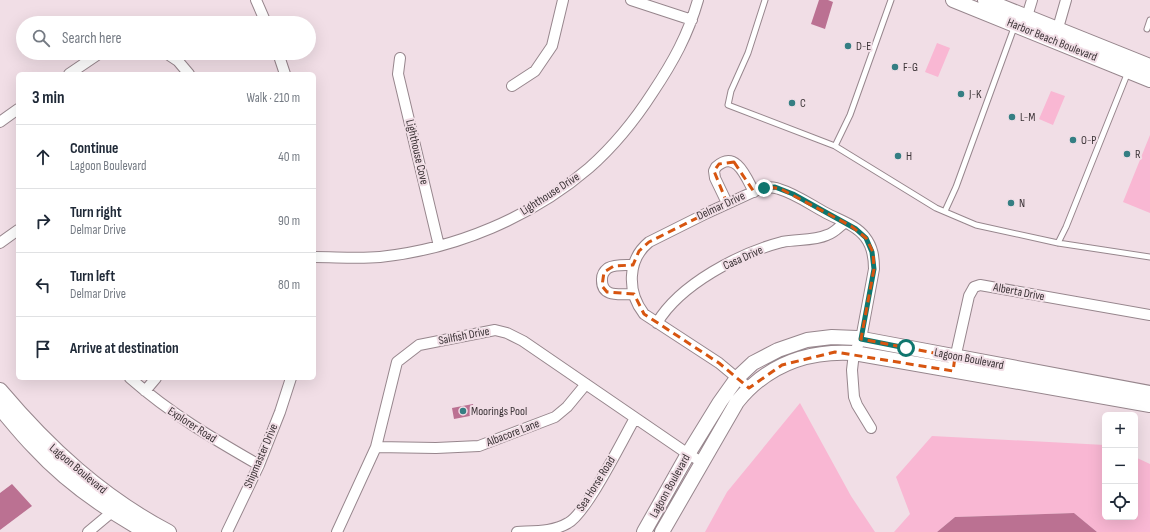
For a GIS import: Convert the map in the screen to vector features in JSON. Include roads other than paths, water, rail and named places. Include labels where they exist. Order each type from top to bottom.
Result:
[{"type":"street","points":[[256,0],[263,16]]},
{"type":"street","points":[[512,86],[535,71],[552,46],[563,0]]},
{"type":"street","points":[[631,0],[692,20]]},
{"type":"street","name":"Lighthouse Drive","points":[[316,257],[380,257],[439,246],[480,232],[524,212],[557,192],[589,168],[620,136],[641,110],[672,65],[692,20],[698,0]]},
{"type":"street","name":"Harbor Beach Boulevard","points":[[953,0],[1021,21],[1131,65],[1150,80]]},
{"type":"street","name":"Harbor Beach Boulevard","points":[[985,0],[1021,21]]},
{"type":"street","points":[[1021,21],[1032,0]]},
{"type":"street","points":[[1056,35],[1066,0]]},
{"type":"street","name":"Lighthouse Cove","points":[[400,58],[398,74],[439,246]]},
{"type":"street","points":[[72,72],[90,60]]},
{"type":"street","points":[[176,60],[187,72]]},
{"type":"street","points":[[280,60],[284,72]]},
{"type":"street","name":"Harbor Beach Boulevard","points":[[1131,65],[1150,66]]},
{"type":"street","points":[[0,122],[16,111]]},
{"type":"street","points":[[727,203],[714,174],[716,167],[724,162],[734,162],[737,164],[741,168],[754,192]]},
{"type":"street","name":"Delmar Drive","points":[[748,388],[719,363],[644,314],[634,294],[632,281],[633,265],[639,251],[649,242],[727,203],[770,187],[781,189],[856,229],[866,238],[871,248],[874,260],[874,269],[861,339],[854,353],[852,370],[854,397],[857,405],[871,428]]},
{"type":"street","name":"Casa Drive","points":[[657,323],[677,298],[714,271],[742,256],[773,245],[795,240],[827,236],[844,222]]},
{"type":"street","points":[[0,243],[16,235]]},
{"type":"street","points":[[633,265],[610,267],[604,272],[602,279],[603,288],[607,292],[614,294],[634,294]]},
{"type":"street","name":"Alberta Drive","points":[[954,364],[971,293],[974,287],[980,285],[1150,315]]},
{"type":"street","name":"Sailfish Drive","points":[[338,532],[376,447],[397,362],[419,345],[495,330],[507,333],[523,340],[635,418],[702,462]]},
{"type":"street","name":"Lagoon Boulevard","points":[[644,532],[688,454],[720,402],[737,378],[753,363],[778,350],[807,340],[832,337],[861,339],[954,364],[1150,405]]},
{"type":"street","name":"Lagoon Boulevard","points":[[662,532],[730,412],[748,388],[771,371],[793,360],[825,353],[854,353],[954,364],[1150,393]]},
{"type":"street","name":"Explorer Road","points":[[132,380],[177,416],[259,465]]},
{"type":"street","points":[[145,391],[154,380]]},
{"type":"street","name":"Shipmaster Drive","points":[[227,532],[259,465],[280,412],[290,380]]},
{"type":"street","name":"Albacore Lane","points":[[376,447],[436,448],[479,446],[555,417],[567,407],[586,384]]},
{"type":"street","name":"Lagoon Boulevard","points":[[0,390],[5,412],[41,437],[115,507],[146,532]]},
{"type":"street","name":"Sea Horse Road","points":[[517,532],[553,530],[569,523],[580,512],[597,485],[635,418]]},
{"type":"street","points":[[88,532],[115,507]]},
{"type":"street","name":"Lagoon Boulevard","points":[[115,507],[169,532]]},
{"type":"lane","points":[[765,0],[748,53],[731,91],[728,105],[835,146],[936,208],[976,225],[1058,243],[1150,257]]},
{"type":"lane","points":[[835,146],[850,116],[891,0]]},
{"type":"lane","points":[[1147,29],[1150,20]]},
{"type":"lane","points":[[945,211],[956,187],[1021,21]]},
{"type":"lane","points":[[1058,243],[1066,227],[1131,65]]},
{"type":"place","name":"D-E","points":[[848,46]]},
{"type":"place","name":"F-G","points":[[895,67]]},
{"type":"place","name":"J-K","points":[[961,94]]},
{"type":"place","name":"C","points":[[792,103]]},
{"type":"place","name":"L-M","points":[[1012,117]]},
{"type":"place","name":"O-P","points":[[1073,140]]},
{"type":"place","name":"R","points":[[1127,154]]},
{"type":"place","name":"H","points":[[898,156]]},
{"type":"place","name":"N","points":[[1011,203]]},
{"type":"place","name":"Moorings Pool","points":[[463,411]]}]
